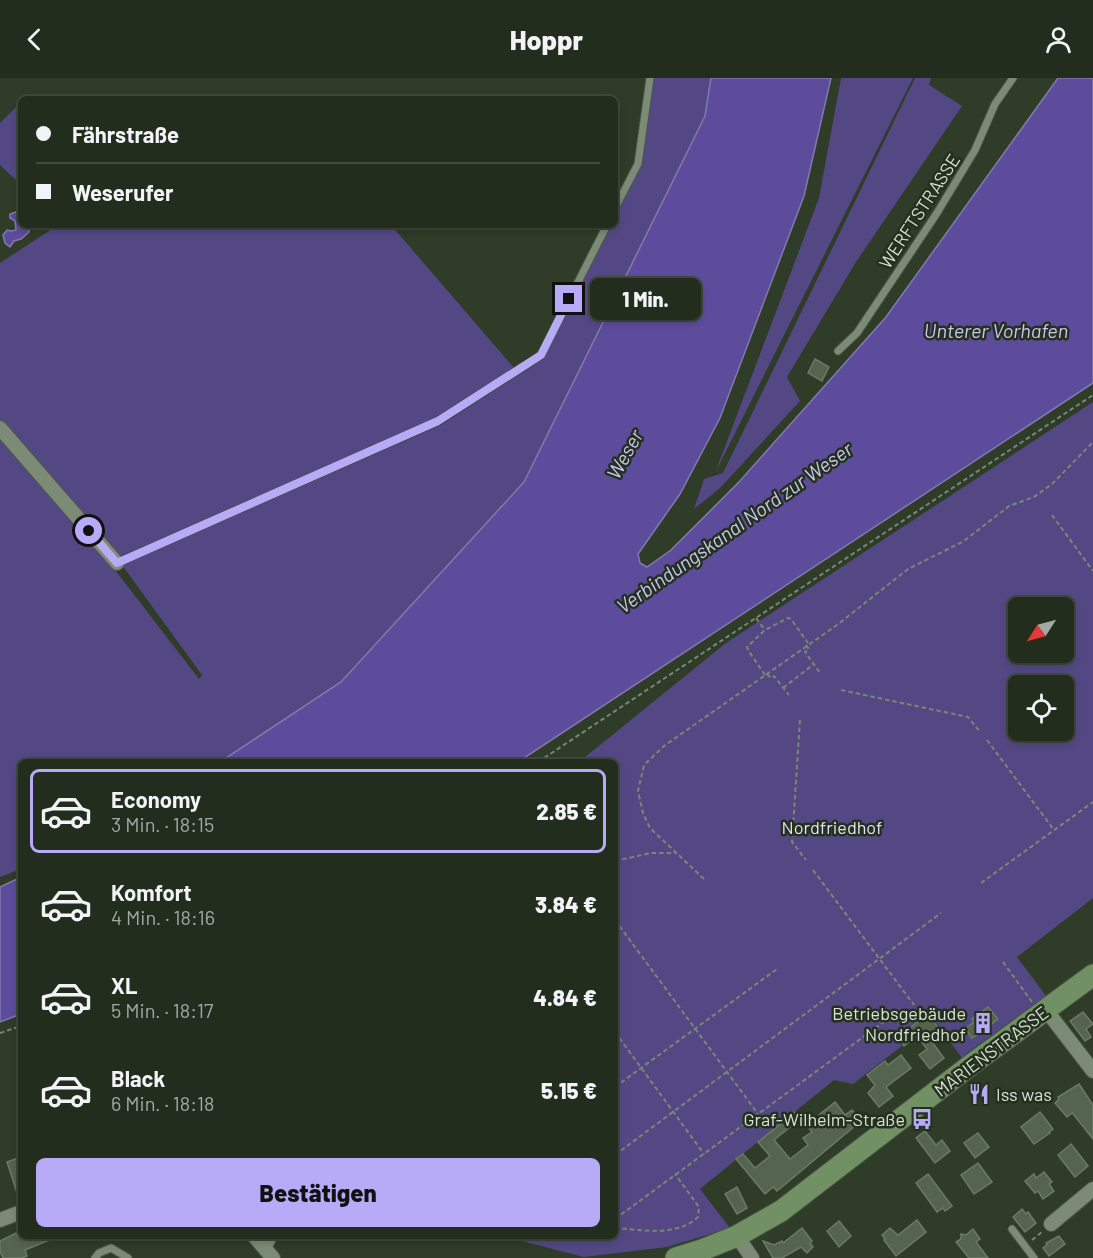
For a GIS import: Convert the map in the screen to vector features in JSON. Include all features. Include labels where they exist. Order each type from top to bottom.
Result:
[{"type":"main road","name":"MARIENSTRASSE","points":[[676,1258],[737,1236],[781,1211],[1041,1009],[1093,975]]},
{"type":"street","points":[[0,428],[117,563]]},
{"type":"street","points":[[1041,1009],[1093,1071]]},
{"type":"street","points":[[1051,1224],[1093,1189]]},
{"type":"street","points":[[0,1220],[18,1213]]},
{"type":"street","points":[[737,1236],[752,1258]]},
{"type":"street","points":[[257,1239],[270,1254]]},
{"type":"lane","points":[[618,202],[638,164],[650,78]]},
{"type":"lane","name":"WERFTSTRASSE","points":[[838,351],[857,333],[937,213],[975,150],[995,104],[1013,78]]},
{"type":"lane","points":[[117,563],[438,421],[541,355],[605,228]]},
{"type":"lane","points":[[1012,1229],[1034,1258]]},
{"type":"lane","points":[[270,1254],[272,1239]]},
{"type":"lane","points":[[94,1258],[111,1248],[128,1258]]},
{"type":"path","points":[[543,759],[1093,394]]},
{"type":"path","points":[[704,879],[650,828],[643,813],[638,791],[644,765],[664,746],[837,625],[908,569],[964,541],[1009,506],[1034,497],[1052,484],[1093,442]]},
{"type":"path","points":[[1052,515],[1093,571]]},
{"type":"path","points":[[756,618],[765,630]]},
{"type":"path","points":[[789,695],[774,676],[771,678],[766,674],[748,650],[747,647],[765,630],[788,618],[791,619],[807,644],[809,649],[805,652],[820,673]]},
{"type":"path","points":[[783,687],[814,664]]},
{"type":"path","points":[[841,690],[968,717],[980,732]]},
{"type":"path","points":[[800,720],[792,842],[806,860]]},
{"type":"path","points":[[987,740],[1054,830]]},
{"type":"path","points":[[981,883],[1093,802]]},
{"type":"path","points":[[618,860],[651,853],[676,853]]},
{"type":"path","points":[[813,870],[914,1005]]},
{"type":"path","points":[[618,1153],[941,913]]},
{"type":"path","points":[[618,924],[758,1114]]},
{"type":"path","points":[[1003,962],[1041,1009]]},
{"type":"path","points":[[618,1085],[777,969]]},
{"type":"path","points":[[618,1217],[900,1010]]},
{"type":"path","points":[[0,1033],[18,1027]]},
{"type":"path","points":[[618,1036],[704,1154]]},
{"type":"path","points":[[618,1228],[678,1229],[690,1225],[698,1217],[699,1207],[675,1174]]},
{"type":"path","points":[[1025,1246],[1051,1224]]},
{"type":"green space","points":[[653,78],[711,78],[705,116],[524,482],[341,682],[225,759],[18,759],[18,870],[0,877],[0,263],[53,228],[394,228],[515,369],[435,419],[117,558],[112,566],[199,679],[202,675],[122,565],[441,425],[543,359],[608,228],[618,228],[618,209],[641,163]]},
{"type":"green space","points":[[841,78],[913,78],[715,473],[819,198]]},
{"type":"green space","points":[[915,78],[931,78],[929,85],[962,106],[856,262],[787,377],[800,401],[720,488],[694,509],[704,479],[723,473]]},
{"type":"green space","points":[[18,105],[18,182],[0,165],[0,123]]},
{"type":"green space","name":"Nordfriedhof","points":[[1093,402],[1093,898],[1017,957],[1046,996],[962,1058],[929,1013],[896,1037],[902,1046],[853,1084],[834,1080],[700,1189],[730,1228],[667,1247],[584,1257],[514,1239],[618,1239],[618,759],[583,759],[726,643]]},
{"type":"water","points":[[711,78],[831,78],[804,196],[720,418],[680,494],[638,554],[640,563],[647,567],[671,550],[739,482],[886,317],[1058,78],[1093,78],[1093,383],[523,759],[225,759],[341,682],[524,482],[705,116]]},
{"type":"water","points":[[18,211],[18,228],[29,228],[29,232],[21,239],[14,241],[10,247],[5,243],[3,235],[7,230],[16,230],[15,221],[10,218],[10,214]]},
{"type":"water","points":[[18,878],[18,1015],[0,1022],[0,887]]},
{"type":"building","points":[[815,359],[829,367],[822,381],[808,373]]},
{"type":"building","name":"Betriebsgebäude Nordfriedhof","points":[[988,1007],[998,1019],[972,1038],[965,1029],[974,1022],[972,1019]]},
{"type":"building","points":[[1083,1012],[1093,1024],[1086,1029],[1091,1037],[1085,1041],[1070,1021]]},
{"type":"building","points":[[928,1014],[943,1034],[932,1042],[944,1058],[930,1069],[919,1055],[927,1049],[917,1036],[904,1046],[898,1037]]},
{"type":"building","points":[[901,1055],[911,1068],[886,1087],[893,1096],[879,1107],[868,1093],[875,1085],[867,1075],[885,1061],[888,1065]]},
{"type":"building","points":[[1079,1084],[1093,1105],[1093,1139],[1072,1113],[1067,1117],[1055,1103],[1058,1097]]},
{"type":"building","points":[[835,1102],[845,1115],[852,1110],[861,1121],[777,1191],[773,1187],[765,1194],[736,1159],[743,1154],[755,1168],[770,1156],[758,1142],[795,1112],[800,1119],[774,1140],[790,1159],[808,1145],[803,1138],[812,1132],[809,1128],[821,1118],[819,1115]]},
{"type":"building","points":[[1040,1112],[1053,1129],[1034,1144],[1021,1127]]},
{"type":"building","points":[[925,1131],[936,1145],[942,1140],[950,1151],[935,1163],[916,1138]]},
{"type":"building","points":[[978,1133],[989,1147],[975,1158],[964,1143]]},
{"type":"building","points":[[1071,1144],[1088,1166],[1075,1177],[1058,1155]]},
{"type":"building","points":[[18,1158],[18,1196],[7,1162]]},
{"type":"building","points":[[978,1163],[992,1182],[974,1194],[961,1175]]},
{"type":"building","points":[[1044,1172],[1052,1182],[1049,1184],[1054,1191],[1043,1199],[1038,1191],[1035,1193],[1025,1181],[1034,1174],[1036,1178]]},
{"type":"building","points":[[928,1174],[952,1206],[945,1211],[943,1208],[937,1212],[916,1183]]},
{"type":"building","points":[[737,1187],[747,1208],[737,1214],[725,1194]]},
{"type":"building","points":[[1022,1209],[1026,1214],[1028,1212],[1036,1223],[1025,1232],[1013,1217]]},
{"type":"building","points":[[917,1220],[926,1232],[896,1256],[882,1235],[890,1228],[898,1235]]},
{"type":"building","points":[[839,1221],[851,1236],[839,1247],[827,1231]]},
{"type":"building","points":[[802,1228],[812,1241],[810,1243],[813,1247],[807,1253],[801,1247],[782,1258],[773,1258],[763,1241],[774,1245],[782,1241],[783,1243]]},
{"type":"building","points":[[973,1229],[980,1239],[976,1242],[988,1258],[969,1258],[956,1242],[961,1239],[961,1234],[966,1235]]},
{"type":"building","points":[[16,1233],[18,1239],[52,1239],[25,1250],[27,1256],[22,1258],[3,1258],[0,1241]]},
{"type":"building","points":[[1059,1236],[1065,1244],[1049,1256],[1043,1248],[1047,1245],[1046,1243]]},
{"type":"place","name":"Betriebsgebäude Nordfriedhof","points":[[983,1023]]},
{"type":"place","name":"Iss was","points":[[979,1094]]},
{"type":"place","name":"Graf-Wilhelm-Straße","points":[[922,1119]]},
{"type":"route","points":[[89,531],[117,563],[438,421],[541,355],[569,299]]},
{"type":"water label","name":"Unterer Vorhafen","points":[[996,330]]},
{"type":"water label","name":"Weser","points":[[624,454]]},
{"type":"water label","name":"Verbindungskanal Nord zur Weser","points":[[734,527]]}]
